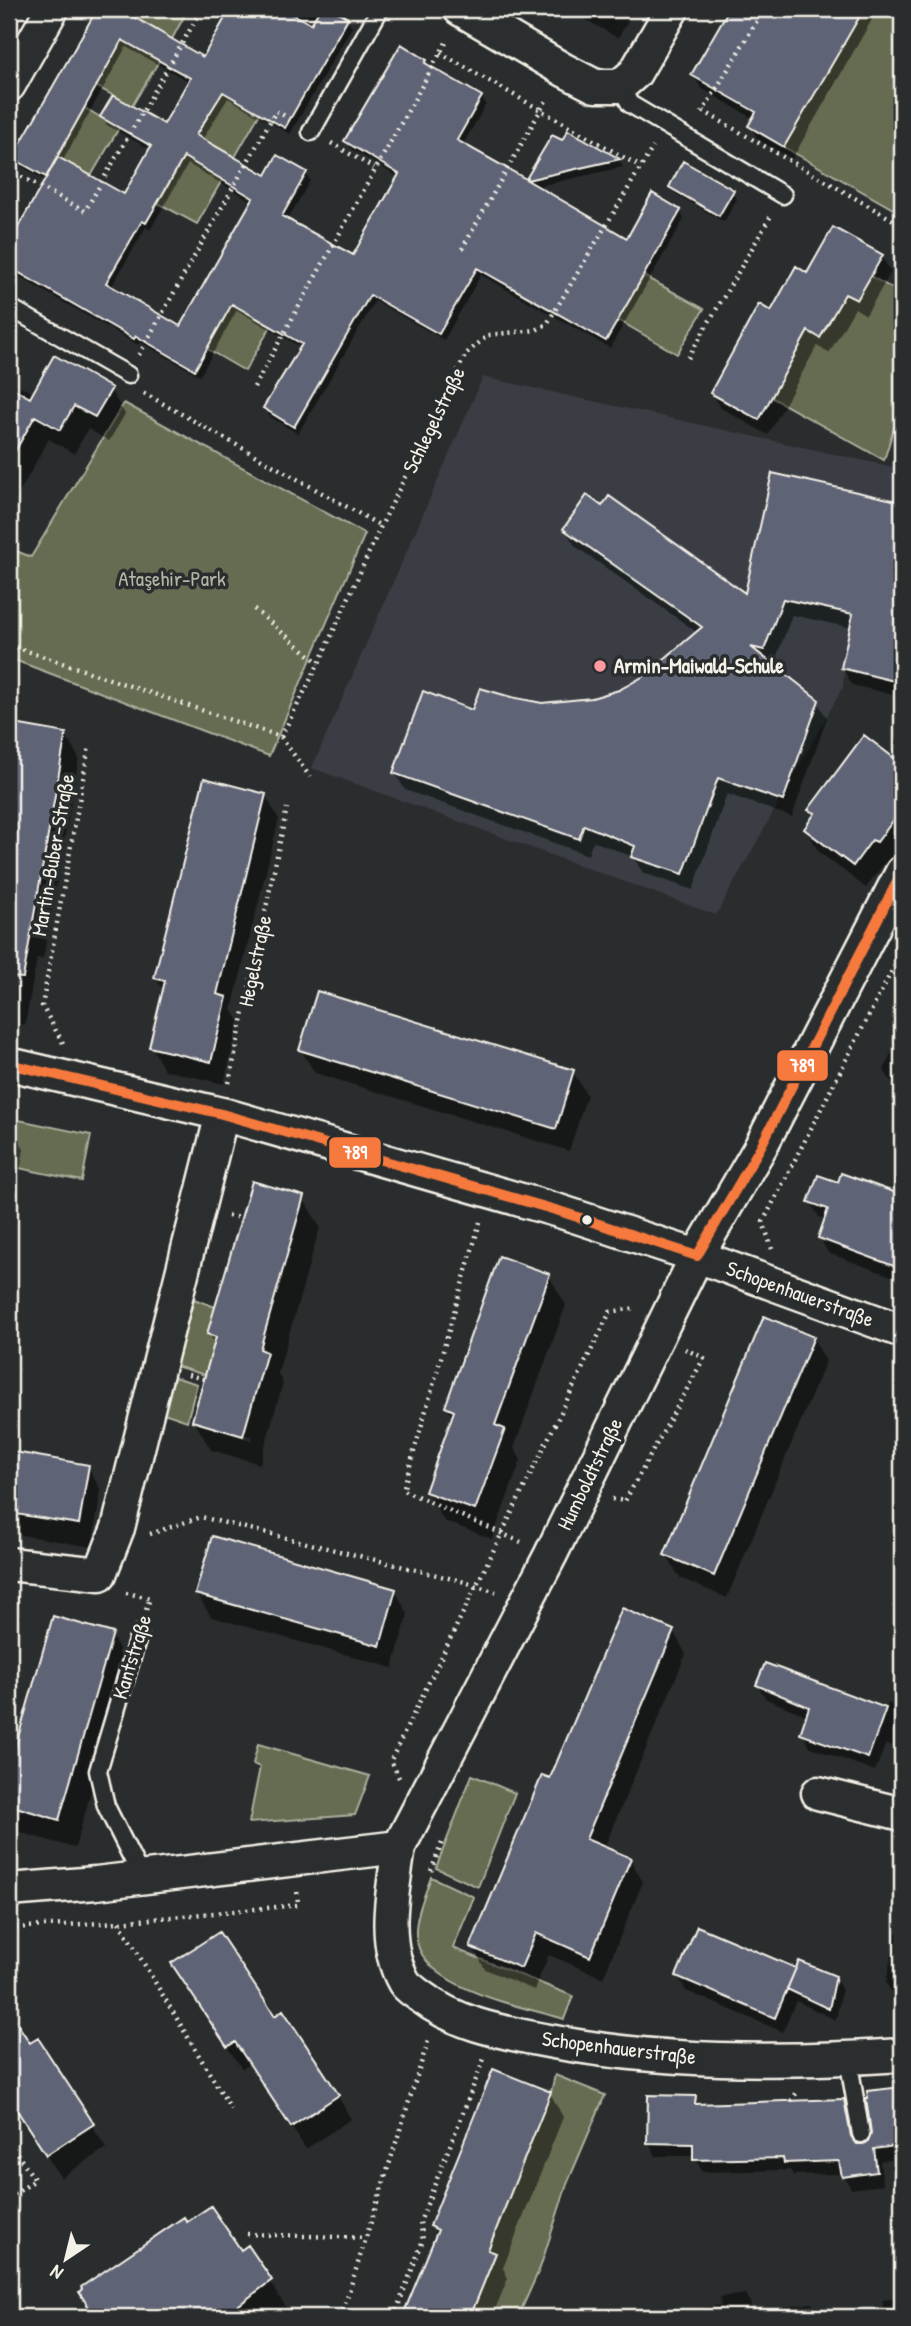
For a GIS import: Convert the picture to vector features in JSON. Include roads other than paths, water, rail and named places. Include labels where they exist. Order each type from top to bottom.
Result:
[{"type":"street","points":[[9,85],[52,9]]},
{"type":"street","points":[[462,10],[595,86],[620,86],[635,73],[672,9]]},
{"type":"street","name":"Humboldtstraße","points":[[399,1847],[551,1555],[697,1256],[768,1134],[902,872]]},
{"type":"street","points":[[23,1067],[222,1114],[573,1216],[697,1256]]},
{"type":"street","points":[[9,1564],[100,1574],[118,1528],[222,1114]]},
{"type":"street","name":"Schopenhauerstraße","points":[[697,1256],[902,1331]]},
{"type":"street","points":[[818,1793],[902,1814]]},
{"type":"street","points":[[9,1890],[96,1883],[399,1847]]},
{"type":"street","name":"Schopenhauerstraße","points":[[399,1847],[391,1903],[393,1954],[405,1984],[436,2009],[463,2022],[586,2049],[701,2058],[848,2058],[902,2055]]},
{"type":"lane","points":[[311,132],[380,9]]},
{"type":"lane","points":[[620,86],[630,104],[783,195]]},
{"type":"lane","points":[[9,307],[128,375]]},
{"type":"lane","name":"Kantstraße","points":[[139,1634],[98,1771],[106,1806],[141,1876]]},
{"type":"lane","points":[[848,2058],[861,2134]]},
{"type":"place","name":"Armin-Maiwald-Schule","points":[[600,666]]},
{"type":"park label","name":"Ataşehir-Park","points":[[172,579]]}]
